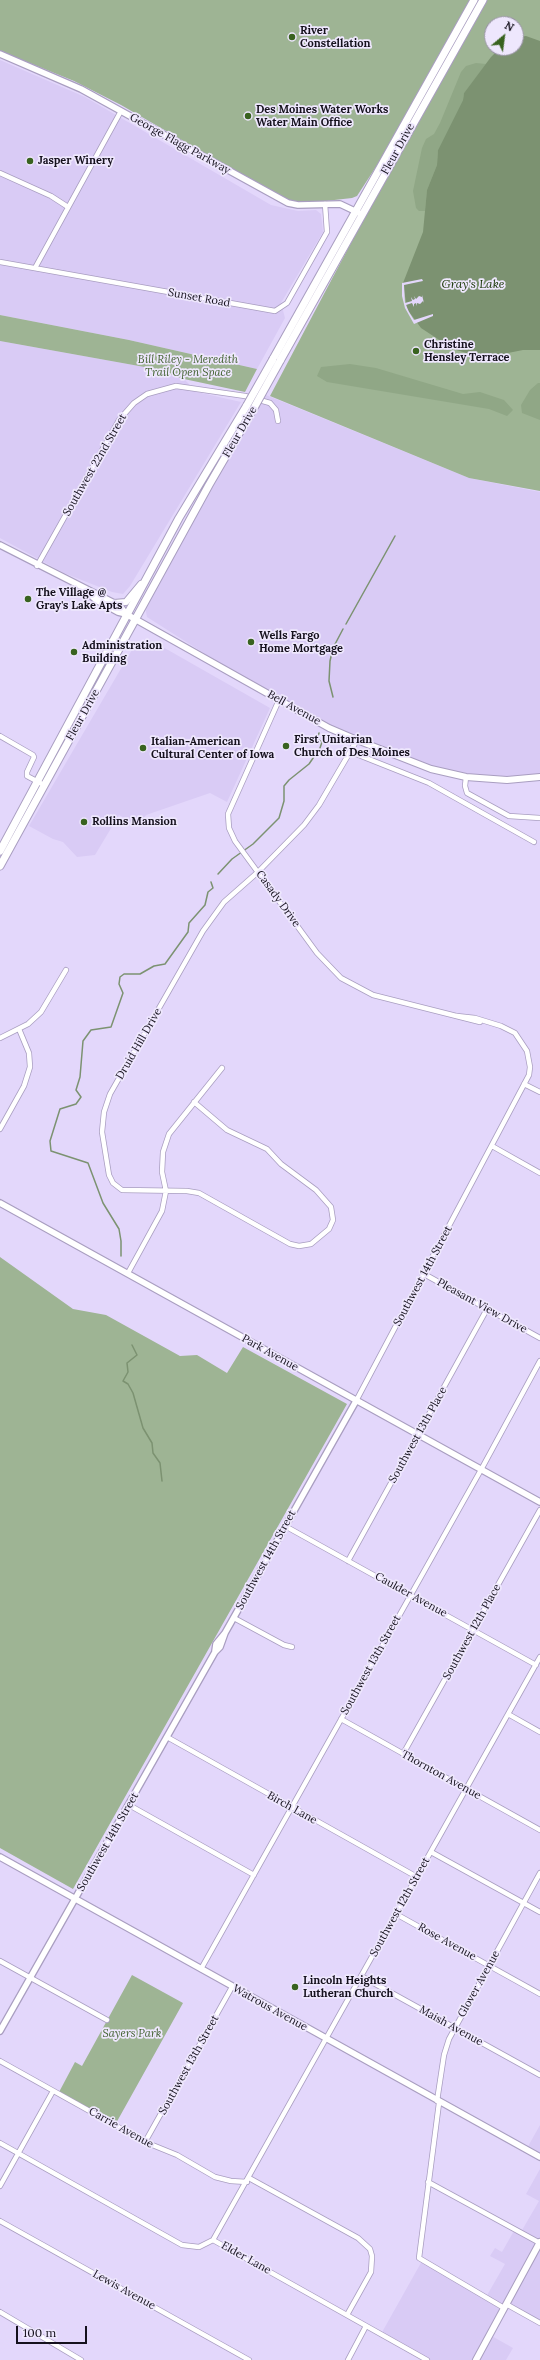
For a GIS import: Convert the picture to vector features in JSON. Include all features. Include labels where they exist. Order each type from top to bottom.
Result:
[{"type":"main road","name":"Fleur Drive","points":[[277,360],[355,211],[474,0]]},
{"type":"main road","name":"Fleur Drive","points":[[0,866],[251,405],[363,215],[400,145],[483,0]]},
{"type":"main road","name":"Fleur Drive","points":[[0,851],[146,576],[182,512],[251,405]]},
{"type":"main road","points":[[114,603],[121,603],[129,599],[146,576]]},
{"type":"main road","name":"Bell Avenue","points":[[126,614],[279,700],[357,740],[431,769],[466,776],[507,780],[540,777]]},
{"type":"main road","points":[[476,2360],[540,2243]]},
{"type":"street","name":"George Flagg Parkway","points":[[0,54],[59,78],[284,201],[298,205],[340,204],[363,215]]},
{"type":"street","points":[[35,268],[121,111]]},
{"type":"street","points":[[0,173],[51,196],[68,207]]},
{"type":"street","name":"Sunset Road","points":[[0,262],[275,311],[287,303],[325,237],[328,229],[324,204]]},
{"type":"street","name":"Southwest 22nd Street","points":[[37,566],[119,420],[134,403],[147,394],[176,386],[256,398],[266,401],[273,406],[278,421]]},
{"type":"street","name":"Bell Avenue","points":[[0,545],[37,566],[114,603],[126,614]]},
{"type":"street","name":"Bell Avenue","points":[[84,589],[96,600],[126,614]]},
{"type":"street","name":"Casady Drive","points":[[279,700],[228,814],[229,828],[242,850],[317,953],[341,978],[373,996],[457,1016],[474,1022],[482,1021],[508,1029],[523,1043],[527,1052],[530,1067],[524,1084]]},
{"type":"street","points":[[0,736],[34,757],[26,772],[27,776],[44,786]]},
{"type":"street","points":[[357,740],[351,752],[429,783],[534,842]]},
{"type":"street","name":"Druid Hill Drive","points":[[194,1102],[227,1130],[267,1149],[281,1164],[316,1190],[329,1204],[333,1214],[332,1225],[311,1244],[299,1246],[290,1244],[199,1193],[187,1191],[127,1191],[113,1183],[109,1175],[102,1141],[105,1108],[115,1086],[203,931],[224,902],[258,872],[304,825],[319,805],[351,752]]},
{"type":"street","points":[[466,776],[465,786],[468,792],[509,816],[540,818]]},
{"type":"street","points":[[0,1038],[19,1029],[41,1012],[66,970]]},
{"type":"street","points":[[0,1129],[24,1086],[30,1067],[29,1053],[19,1029]]},
{"type":"street","points":[[128,1273],[162,1211],[166,1191],[162,1165],[164,1146],[173,1128],[222,1068]]},
{"type":"street","points":[[524,1084],[540,1092]]},
{"type":"street","name":"Southwest 14th Street","points":[[0,2031],[223,1640],[225,1633],[356,1401],[524,1084]]},
{"type":"street","points":[[492,1146],[540,1172]]},
{"type":"street","name":"Park Avenue","points":[[0,1203],[540,1502]]},
{"type":"street","name":"Pleasant View Drive","points":[[424,1274],[540,1338]]},
{"type":"street","name":"Southwest 13th Place","points":[[348,1561],[487,1309]]},
{"type":"street","name":"Southwest 13th Street","points":[[201,1969],[411,1595],[540,1361]]},
{"type":"street","name":"Southwest 12th Place","points":[[403,1754],[540,1510]]},
{"type":"street","name":"Caulder Avenue","points":[[285,1526],[536,1665]]},
{"type":"street","points":[[234,1618],[284,1645],[292,1647]]},
{"type":"street","name":"Southwest 12th Street","points":[[213,2240],[540,1657]]},
{"type":"street","points":[[508,1714],[540,1732]]},
{"type":"street","name":"Thornton Avenue","points":[[341,1719],[540,1830]]},
{"type":"street","name":"Birch Lane","points":[[167,1737],[416,1877]]},
{"type":"street","points":[[129,1805],[254,1875]]},
{"type":"street","points":[[431,1852],[540,1912]]},
{"type":"street","name":"Watrous Avenue","points":[[0,1857],[438,2102],[540,2157]]},
{"type":"street","name":"Glover Avenue","points":[[505,2306],[422,2261],[418,2253],[444,2055],[454,2027],[540,1873]]},
{"type":"street","name":"Rose Avenue","points":[[396,1914],[540,1994]]},
{"type":"street","points":[[0,1961],[107,2020]]},
{"type":"street","name":"Maish Avenue","points":[[362,1976],[540,2075]]},
{"type":"street","name":"Southwest 13th Street","points":[[145,2142],[232,1987]]},
{"type":"street","name":"Carrie Avenue","points":[[0,2061],[145,2142],[177,2155],[220,2179],[248,2180],[358,2238],[370,2249],[373,2264],[367,2282],[347,2315]]},
{"type":"street","points":[[0,2186],[53,2091]]},
{"type":"street","name":"Elder Lane","points":[[0,2143],[182,2245],[199,2247],[213,2240],[427,2360]]},
{"type":"street","points":[[428,2182],[540,2243]]},
{"type":"street","name":"Lewis Avenue","points":[[0,2221],[249,2360]]},
{"type":"street","points":[[505,2306],[540,2323]]},
{"type":"street","points":[[0,2312],[81,2360]]},
{"type":"street","points":[[348,2360],[366,2326]]},
{"type":"shaded area","points":[[0,60],[85,97],[271,205],[298,211],[316,210],[321,214],[323,232],[281,303],[285,318],[257,369],[129,340],[0,315]]},
{"type":"shaded area","points":[[476,63],[486,64],[464,93],[463,100],[438,150],[437,165],[427,190],[425,211],[419,211],[416,208],[413,191],[422,148],[426,139],[434,134],[440,123],[461,72],[466,66]]},
{"type":"shaded area","points":[[0,341],[150,368],[184,379],[197,392],[241,402],[130,586],[123,594],[112,592],[64,573],[0,538]]},
{"type":"shaded area","points":[[350,364],[376,368],[463,394],[480,392],[504,400],[513,410],[507,416],[489,409],[327,382],[317,376],[321,367]]},
{"type":"shaded area","points":[[540,383],[540,420],[522,413],[521,405],[530,390]]},
{"type":"shaded area","points":[[266,395],[469,478],[540,492],[540,777],[481,779],[431,769],[357,740],[262,690],[147,617],[145,607],[255,406],[259,407]]},
{"type":"shaded area","points":[[154,642],[270,708],[227,802],[210,793],[146,815],[139,826],[119,815],[95,855],[77,857],[63,842],[53,839],[29,826],[133,648]]},
{"type":"shaded area","points":[[540,2125],[540,2157],[526,2150]]},
{"type":"shaded area","points":[[540,2169],[540,2323],[506,2304],[490,2335],[513,2348],[506,2360],[427,2360],[381,2334],[422,2261],[486,2297],[505,2264],[490,2256],[495,2248],[502,2252],[515,2229],[521,2232],[539,2201],[526,2194]]},
{"type":"green space","points":[[0,0],[470,0],[383,156],[357,196],[352,198],[299,204],[286,200],[121,105],[74,81],[0,51]]},
{"type":"green space","points":[[487,0],[540,0],[540,491],[469,478],[270,396],[361,224]]},
{"type":"green space","name":"Bill Riley - Meredith Trail Open Space","points":[[0,315],[129,340],[257,369],[245,392],[184,379],[150,368],[0,341]]},
{"type":"green space","points":[[0,1257],[73,1309],[106,1315],[180,1356],[197,1355],[227,1373],[243,1347],[347,1404],[73,1889],[0,1848]]},
{"type":"green space","name":"Sayers Park","points":[[132,1975],[183,2003],[115,2125],[58,2094],[75,2062],[82,2066]]},
{"type":"water","name":"Gray's Lake","points":[[524,36],[540,41],[540,350],[523,350],[483,358],[453,349],[421,328],[407,309],[403,283],[423,232],[427,190],[437,165],[438,150],[463,100],[464,93],[492,56],[524,56]]},
{"type":"pier","points":[[422,279],[423,281],[404,285],[405,303],[412,301],[411,297],[413,300],[415,299],[414,296],[416,299],[419,296],[422,297],[422,295],[424,303],[423,301],[420,304],[417,303],[417,306],[416,303],[414,304],[414,307],[412,303],[406,305],[409,312],[414,320],[433,314],[433,316],[414,324],[405,308],[402,296],[402,283]]},
{"type":"waterway","points":[[346,624],[395,536]]},
{"type":"waterway","points":[[333,697],[329,681],[330,661],[333,648],[343,629]]},
{"type":"waterway","points":[[218,874],[232,859],[253,844],[279,818],[284,801],[284,786],[289,780],[309,764],[320,748],[322,742],[317,739],[319,733]]},
{"type":"waterway","points":[[121,1256],[119,1229],[103,1203],[88,1163],[51,1151],[50,1141],[60,1109],[76,1104],[81,1097],[76,1090],[80,1077],[83,1041],[91,1030],[111,1027],[123,993],[119,984],[120,977],[124,974],[140,974],[154,966],[165,964],[188,932],[189,923],[205,905],[208,892],[213,888],[211,882]]},
{"type":"waterway","points":[[132,1345],[137,1355],[127,1363],[128,1372],[123,1381],[128,1384],[133,1393],[143,1428],[152,1443],[153,1453],[160,1463],[162,1481]]},
{"type":"place","name":"River Constellation","points":[[292,37]]},
{"type":"place","name":"Des Moines Water Works Water Main Office","points":[[248,116]]},
{"type":"place","name":"Jasper Winery","points":[[30,161]]},
{"type":"place","name":"Christine Hensley Terrace","points":[[416,351]]},
{"type":"place","name":"The Village @ Gray's Lake Apts","points":[[28,599]]},
{"type":"place","name":"Wells Fargo Home Mortgage","points":[[251,642]]},
{"type":"place","name":"Administration Building","points":[[74,652]]},
{"type":"place","name":"First Unitarian Church of Des Moines","points":[[286,746]]},
{"type":"place","name":"Italian-American Cultural Center of Iowa","points":[[143,748]]},
{"type":"place","name":"Rollins Mansion","points":[[84,822]]},
{"type":"place","name":"Lincoln Heights Lutheran Church","points":[[295,1987]]}]
